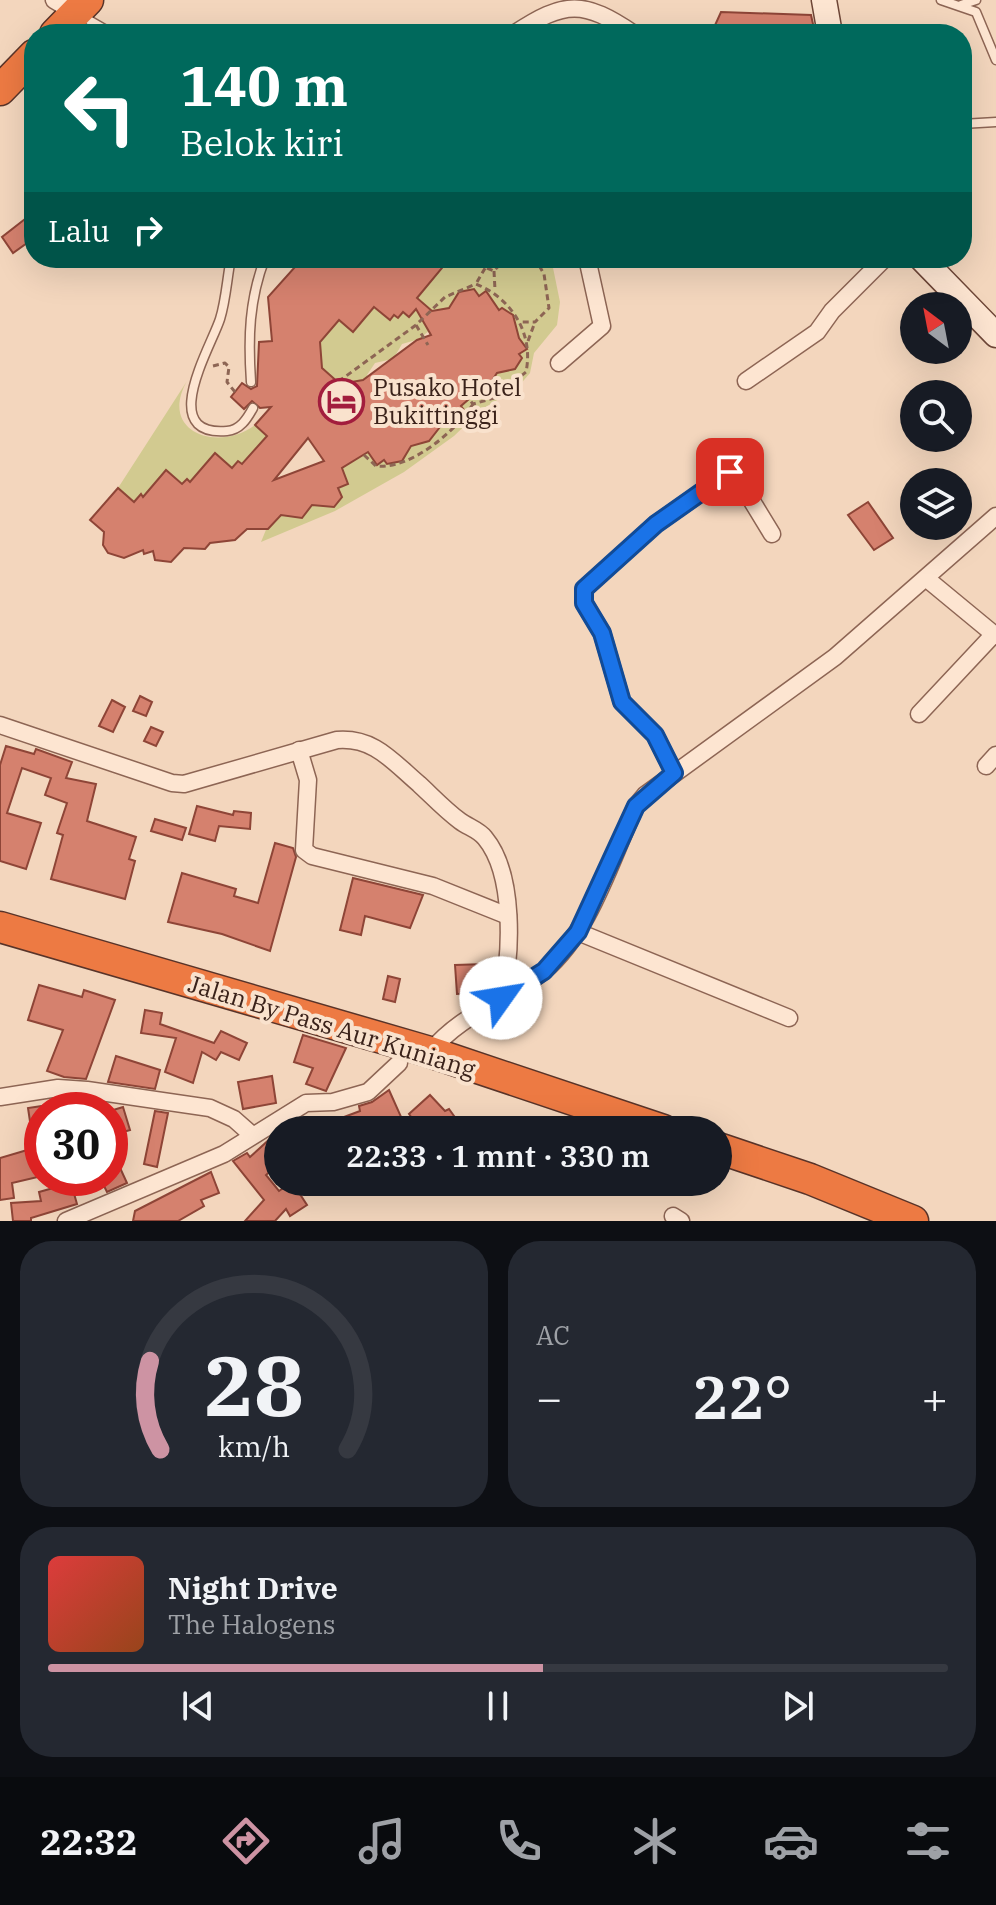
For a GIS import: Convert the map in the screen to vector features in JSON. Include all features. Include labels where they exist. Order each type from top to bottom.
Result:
[{"type":"highway","points":[[0,90],[24,65]]},
{"type":"highway","name":"Jalan By Pass Aur Kuniang","points":[[0,927],[399,1063],[580,1116]]},
{"type":"highway","name":"Jalan By Pass Aur Kuniang","points":[[0,946],[430,1052],[589,1116]]},
{"type":"highway","points":[[732,1153],[810,1179],[913,1221]]},
{"type":"highway","points":[[732,1171],[867,1221]]},
{"type":"street","points":[[824,0],[828,24]]},
{"type":"street","points":[[526,24],[536,15],[570,1],[596,6],[620,24]]},
{"type":"street","points":[[559,363],[602,326],[589,268]]},
{"type":"street","points":[[746,381],[817,332],[832,311],[875,268]]},
{"type":"street","points":[[931,268],[996,335]]},
{"type":"street","points":[[674,773],[655,735],[622,702],[602,633],[584,603],[584,589],[656,524],[730,472],[736,475],[772,534]]},
{"type":"street","points":[[430,1052],[449,1029],[544,971],[578,932],[636,806],[674,773],[835,657],[996,516]]},
{"type":"street","points":[[919,714],[995,635],[927,579]]},
{"type":"street","points":[[0,725],[172,783],[198,782],[299,750],[352,739],[375,745],[460,821],[483,835],[501,872],[508,916],[509,968],[501,998]]},
{"type":"street","points":[[299,750],[308,780],[304,850],[312,856],[433,886],[508,916]]},
{"type":"street","points":[[578,932],[789,1018]]},
{"type":"street","points":[[66,1221],[224,1154],[306,1103],[333,1102],[368,1092],[399,1063]]},
{"type":"street","points":[[0,1097],[58,1088],[210,1108],[234,1119],[252,1135]]},
{"type":"lane","points":[[941,0],[961,5],[981,17],[996,60]]},
{"type":"lane","points":[[961,5],[976,0]]},
{"type":"lane","points":[[68,12],[93,24]]},
{"type":"lane","points":[[972,123],[996,122]]},
{"type":"lane","points":[[229,268],[221,316],[192,386],[193,415],[204,427],[216,432],[233,431],[247,421],[253,408]]},
{"type":"lane","points":[[251,382],[248,332],[255,285],[261,268]]},
{"type":"path","points":[[340,426],[334,410],[342,379],[416,325],[445,297],[476,284],[487,268],[494,271]]},
{"type":"path","points":[[496,268],[496,292]]},
{"type":"path","points":[[364,455],[376,466],[399,466],[464,418],[473,404],[494,398],[526,372],[528,341],[535,322],[549,308],[542,268]]},
{"type":"path","points":[[476,284],[496,292],[520,322],[528,341]]},
{"type":"path","points":[[520,322],[535,322]]},
{"type":"path","points":[[416,325],[428,345]]},
{"type":"path","points":[[203,360],[216,368],[225,363],[229,367],[227,382],[235,392]]},
{"type":"path","points":[[469,399],[473,404]]},
{"type":"shaded area","points":[[553,268],[560,302],[557,325],[534,353],[530,373],[518,387],[481,410],[454,436],[404,472],[335,511],[261,542],[274,510],[302,518],[310,507],[308,500],[334,507],[342,497],[338,488],[347,484],[342,468],[368,452],[377,465],[384,460],[388,464],[402,461],[408,450],[406,446],[413,441],[416,445],[429,441],[441,421],[445,425],[456,422],[464,411],[461,406],[469,399],[465,393],[473,388],[476,392],[486,390],[494,377],[490,372],[522,358],[519,354],[526,349],[514,331],[513,315],[502,308],[499,310],[486,292],[451,316],[445,309],[433,311],[425,322],[430,330],[424,335],[430,344],[422,349],[416,340],[402,344],[395,356],[400,363],[393,367],[388,360],[375,363],[367,375],[372,383],[347,383],[337,399],[336,380],[326,372],[322,374],[320,342],[339,320],[353,331],[360,295],[398,318],[441,269]]},
{"type":"shaded area","points":[[187,381],[180,399],[180,413],[186,425],[196,433],[225,437],[255,425],[267,436],[242,464],[232,468],[215,454],[190,482],[143,497],[140,495],[134,502],[118,488]]},
{"type":"building","points":[[721,12],[811,15],[813,24],[716,24]]},
{"type":"building","points":[[24,220],[24,245],[13,253],[2,237]]},
{"type":"building","points":[[294,268],[442,268],[417,298],[432,311],[449,308],[459,292],[474,289],[479,296],[486,291],[499,310],[502,308],[513,315],[519,338],[527,349],[519,354],[522,358],[515,369],[497,373],[486,390],[466,394],[469,399],[461,406],[464,410],[456,422],[440,427],[429,441],[411,446],[402,461],[387,464],[384,460],[377,465],[368,452],[342,468],[348,484],[338,488],[342,497],[334,507],[312,505],[302,518],[281,515],[268,529],[247,529],[235,540],[210,543],[205,549],[184,548],[171,562],[155,560],[153,551],[144,554],[143,550],[124,558],[108,553],[103,545],[104,532],[90,520],[118,488],[134,502],[141,494],[143,497],[166,470],[182,484],[187,479],[190,482],[215,453],[232,468],[238,461],[242,464],[267,436],[255,425],[271,407],[260,408],[252,401],[244,409],[231,397],[242,383],[251,389],[257,386],[259,342],[272,341],[268,297]],"holes":[[[374,307],[390,320],[394,315],[398,318],[403,312],[409,317],[416,309],[431,335],[417,340],[363,380],[340,384],[322,368],[320,342],[339,320],[353,332]],[[308,438],[324,461],[274,480]]]},
{"type":"building","points":[[868,502],[893,538],[874,550],[848,515]]},
{"type":"building","points":[[140,696],[152,702],[146,716],[133,711]]},
{"type":"building","points":[[112,700],[125,707],[113,732],[99,726]]},
{"type":"building","points":[[151,727],[163,732],[156,746],[144,741]]},
{"type":"building","points":[[6,746],[34,754],[36,749],[72,762],[66,778],[96,784],[87,821],[136,837],[129,859],[135,861],[125,899],[51,879],[63,835],[57,833],[67,803],[45,795],[51,778],[22,768],[7,813],[41,823],[26,869],[0,861],[0,765]]},
{"type":"building","points":[[197,806],[233,815],[234,811],[251,813],[250,829],[219,826],[215,841],[189,834]]},
{"type":"building","points":[[155,819],[186,828],[182,840],[151,831]]},
{"type":"building","points":[[275,843],[293,848],[296,857],[270,951],[222,934],[168,922],[182,873],[236,889],[234,896],[258,903]]},
{"type":"building","points":[[353,878],[423,895],[410,928],[365,916],[361,935],[340,930]]},
{"type":"building","points":[[486,964],[487,992],[457,994],[455,965]]},
{"type":"building","points":[[388,976],[400,979],[395,1002],[383,999]]},
{"type":"building","points":[[39,985],[82,997],[84,990],[115,1000],[86,1079],[64,1077],[47,1071],[63,1030],[28,1020]]},
{"type":"building","points":[[145,1010],[162,1013],[160,1024],[214,1043],[221,1031],[247,1043],[239,1060],[221,1052],[216,1060],[202,1052],[193,1083],[165,1072],[176,1038],[141,1033]]},
{"type":"building","points":[[303,1035],[346,1048],[326,1091],[306,1084],[313,1068],[294,1062]]},
{"type":"building","points":[[116,1056],[160,1070],[155,1089],[108,1082]]},
{"type":"building","points":[[272,1076],[276,1103],[243,1109],[238,1082]]},
{"type":"building","points":[[389,1090],[401,1116],[346,1116],[360,1111],[359,1106],[372,1102]]},
{"type":"building","points":[[430,1095],[454,1116],[410,1116],[409,1114]]},
{"type":"building","points":[[155,1111],[168,1113],[157,1167],[144,1164]]},
{"type":"building","points":[[264,1144],[264,1196],[301,1196],[307,1205],[290,1216],[286,1209],[275,1221],[245,1221],[264,1200],[233,1161],[247,1153],[250,1157]]},
{"type":"building","points":[[24,1151],[24,1180],[12,1183],[14,1198],[0,1200],[0,1158]]},
{"type":"building","points":[[211,1172],[219,1193],[201,1200],[204,1206],[178,1221],[133,1221],[135,1211]]},
{"type":"building","points":[[40,1196],[75,1196],[77,1204],[31,1218],[31,1221],[13,1221],[11,1203],[41,1201]]},
{"type":"place","name":"Pusako Hotel Bukittinggi","points":[[342,401]]},
{"type":"route","points":[[501,998],[544,971],[578,932],[636,806],[645,795],[674,773],[655,735],[622,702],[602,633],[584,603],[584,589],[656,524],[730,472]]}]
